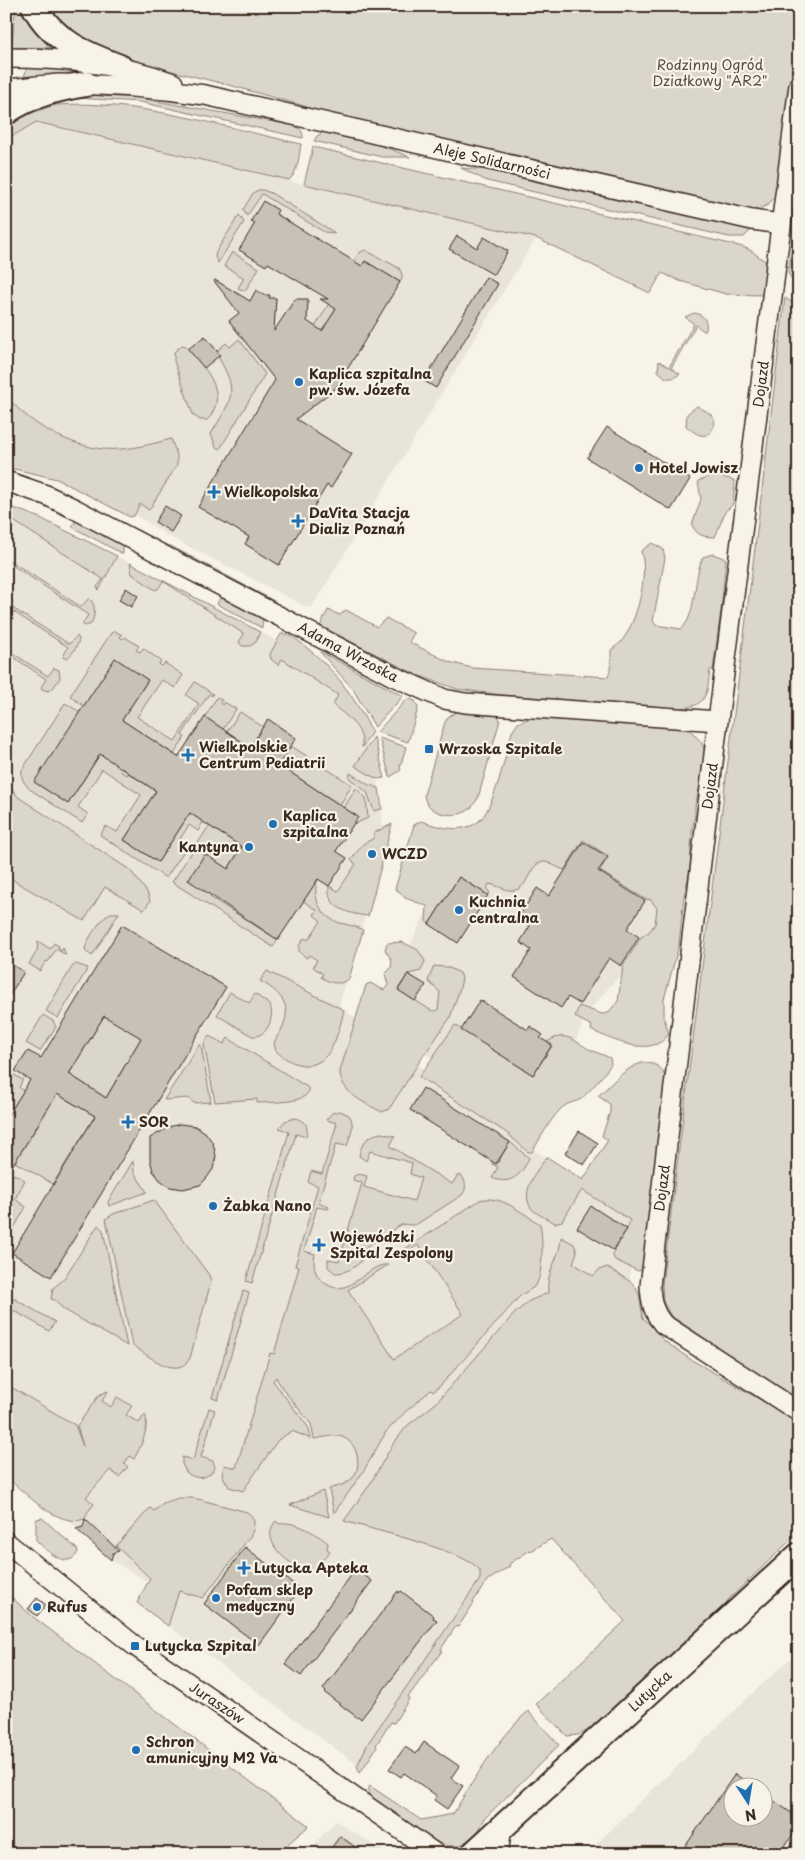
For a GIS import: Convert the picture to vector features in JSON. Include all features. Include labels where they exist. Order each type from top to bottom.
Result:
[{"type":"main road","points":[[34,6],[48,27],[67,43],[84,53],[120,67]]},
{"type":"main road","points":[[6,112],[18,104],[41,94],[86,84]]},
{"type":"main road","name":"Lutycka","points":[[472,1854],[799,1555]]},
{"type":"street","name":"Aleje Solidarności","points":[[6,58],[71,60],[120,67],[159,78],[205,95]]},
{"type":"street","name":"Aleje Solidarności","points":[[6,89],[57,84],[86,84],[125,86],[205,95],[752,220],[781,224]]},
{"type":"street","name":"Dojazd","points":[[799,85],[718,721],[650,1286],[655,1314],[663,1324],[799,1412]]},
{"type":"street","name":"Adama Wrzoska","points":[[6,481],[46,495],[74,508],[393,676],[444,699],[503,707],[718,721]]},
{"type":"street","name":"Juraszów","points":[[6,1542],[135,1646],[436,1854]]},
{"type":"street","points":[[498,1854],[502,1827]]},
{"type":"shaded area","points":[[36,122],[536,238],[311,609],[168,536],[134,514],[63,477],[6,463],[6,140]]},
{"type":"shaded area","name":"Wojewódzki Szpital Zespolony","points":[[6,505],[38,517],[117,556],[277,641],[332,684],[368,747],[379,788],[383,828],[378,872],[339,1006],[532,1149],[633,1209],[628,1321],[501,1572],[488,1579],[458,1627],[456,1626],[441,1649],[442,1651],[408,1697],[409,1699],[394,1723],[391,1722],[363,1769],[137,1603],[148,1582],[111,1560],[94,1546],[74,1525],[6,1465]]},
{"type":"shaded area","points":[[560,804],[666,868],[655,935],[586,1014],[558,1088],[528,1124],[375,1019],[433,897],[463,854]]},
{"type":"shaded area","points":[[799,1651],[799,1854],[586,1854],[758,1688]]},
{"type":"shaded area","points":[[336,1821],[388,1854],[305,1854]]},
{"type":"green space","points":[[16,6],[27,6],[57,47],[11,48]]},
{"type":"green space","name":"Rodzinny Ogród Działkowy \"AR2\"","points":[[43,6],[799,6],[799,27],[776,195],[768,205],[753,211],[316,111],[229,85],[123,59],[81,44]]},
{"type":"green space","points":[[27,65],[123,76],[23,83]]},
{"type":"green space","points":[[82,95],[139,98],[291,125],[300,129],[303,138],[140,102],[61,97]]},
{"type":"green space","points":[[86,104],[148,110],[301,144],[298,164],[289,180],[36,122],[6,140],[6,130],[17,121],[56,105]]},
{"type":"green space","points":[[325,131],[370,141],[410,157],[382,157],[314,141],[317,136]]},
{"type":"green space","points":[[313,147],[743,247],[769,264],[764,295],[726,294],[680,281],[662,273],[650,293],[536,238],[304,184]]},
{"type":"green space","points":[[461,168],[501,171],[751,230],[744,237],[729,237],[487,181]]},
{"type":"green space","points":[[258,190],[271,193],[335,233],[324,232],[262,194],[247,216],[243,210],[253,193]]},
{"type":"green space","points":[[799,195],[799,1401],[671,1316],[663,1302],[662,1284],[785,298],[793,303],[798,289],[788,273],[793,238],[796,239],[797,230],[795,228]]},
{"type":"green space","points":[[239,215],[244,222],[218,263],[215,257],[216,252]]},
{"type":"green space","points":[[365,250],[399,268],[402,279],[400,282],[365,261],[322,332],[315,327],[359,253]]},
{"type":"green space","points":[[232,252],[259,268],[245,291],[238,288],[244,278],[224,266]]},
{"type":"green space","points":[[694,313],[701,315],[705,319],[705,332],[696,325],[671,368],[680,374],[673,378],[666,378],[658,371],[659,361],[669,367],[694,324],[685,317]]},
{"type":"green space","points":[[239,339],[265,374],[220,449],[216,447],[211,434],[228,404],[231,388],[217,351],[226,343],[230,347]]},
{"type":"green space","points":[[182,345],[186,346],[203,366],[216,390],[215,407],[207,420],[200,420],[193,415],[174,361],[174,352]]},
{"type":"green space","points":[[6,395],[28,418],[42,427],[58,436],[90,447],[106,449],[127,448],[171,439],[177,455],[177,465],[149,510],[140,504],[134,516],[130,517],[57,479],[6,467]]},
{"type":"green space","points":[[697,406],[709,413],[715,422],[713,428],[706,435],[698,434],[686,426],[687,414]]},
{"type":"green space","points":[[715,475],[734,480],[733,504],[725,512],[715,537],[707,537],[699,534],[692,525],[701,499],[698,481]]},
{"type":"green space","points":[[6,505],[38,517],[117,556],[99,590],[97,587],[103,579],[6,516]]},
{"type":"green space","points":[[77,518],[123,545],[123,554],[72,527]]},
{"type":"green space","points":[[652,543],[663,549],[665,558],[653,621],[656,625],[681,629],[690,615],[703,557],[713,554],[726,559],[713,670],[710,670],[704,698],[694,706],[676,708],[502,695],[457,689],[417,675],[320,626],[328,610],[340,615],[346,610],[377,627],[386,618],[414,633],[409,642],[449,662],[472,668],[608,677],[611,666],[611,650],[626,635],[632,624],[640,599],[643,573],[641,551]]},
{"type":"green space","points":[[169,545],[276,602],[270,603],[167,549]]},
{"type":"green space","points":[[6,558],[81,607],[89,598],[93,604],[94,611],[91,624],[83,625],[88,615],[6,561]]},
{"type":"green space","points":[[130,563],[260,632],[256,642],[250,646],[242,646],[239,642],[244,634],[163,581],[158,589],[155,590],[132,574]]},
{"type":"green space","points":[[222,594],[263,618],[262,628],[217,604]]},
{"type":"green space","points":[[6,604],[69,644],[77,636],[79,639],[74,650],[66,659],[63,657],[68,647],[6,607]]},
{"type":"green space","points":[[115,631],[122,635],[120,637],[123,639],[125,637],[139,646],[136,650],[140,652],[143,648],[161,661],[159,664],[162,666],[165,663],[183,675],[175,688],[162,680],[137,717],[175,741],[199,704],[186,695],[195,682],[213,694],[212,696],[209,694],[182,735],[185,737],[174,754],[122,720],[148,680],[115,659],[84,706],[70,696],[111,633]]},
{"type":"green space","points":[[281,634],[287,634],[313,653],[351,695],[372,732],[362,747],[362,740],[357,728],[333,705],[338,695],[282,659],[278,665],[271,659],[270,654]]},
{"type":"green space","points":[[6,649],[48,676],[54,668],[59,670],[60,678],[53,688],[48,691],[42,689],[41,687],[46,679],[6,652]]},
{"type":"green space","points":[[320,652],[403,696],[375,727],[353,689]]},
{"type":"green space","points":[[217,697],[222,700],[220,703],[222,705],[224,702],[236,709],[223,729],[205,717]]},
{"type":"green space","points":[[408,698],[415,701],[418,708],[408,742],[377,732]]},
{"type":"green space","points":[[65,703],[80,712],[68,804],[100,754],[123,769],[121,772],[127,775],[128,773],[156,791],[124,840],[158,862],[190,813],[203,822],[198,831],[189,825],[180,839],[188,845],[166,878],[100,835],[106,826],[117,832],[141,795],[102,769],[78,807],[88,814],[82,823],[31,790],[24,781],[22,770]]},
{"type":"green space","points":[[458,711],[497,714],[500,720],[478,798],[467,811],[455,815],[435,811],[430,807],[424,795],[445,722],[449,716]]},
{"type":"green space","points":[[240,712],[263,727],[228,780],[216,772],[238,739],[227,731]]},
{"type":"green space","points":[[532,717],[679,726],[692,732],[702,743],[706,754],[705,766],[695,806],[690,870],[684,896],[679,945],[664,999],[664,1018],[669,1034],[662,1041],[653,1045],[642,1046],[620,1042],[591,1030],[592,1026],[575,1017],[579,1006],[602,1014],[608,1013],[618,1001],[623,966],[641,937],[649,932],[655,924],[657,908],[651,900],[645,899],[600,871],[608,856],[583,840],[564,870],[546,862],[540,863],[532,870],[524,885],[515,890],[489,884],[487,889],[490,893],[488,895],[459,877],[429,924],[426,921],[427,906],[405,898],[395,889],[414,825],[421,821],[457,829],[471,826],[478,822],[484,816],[494,794],[512,732],[518,723]]},
{"type":"green space","points":[[374,737],[385,778],[377,779],[355,766]]},
{"type":"green space","points":[[379,738],[406,747],[400,767],[401,770],[390,777]]},
{"type":"green space","points":[[291,746],[352,785],[340,805],[291,773],[257,799]]},
{"type":"green space","points":[[350,773],[369,785],[379,788],[382,809],[374,811],[367,792],[349,778]]},
{"type":"green space","points":[[6,780],[18,797],[130,870],[147,892],[150,901],[144,910],[105,887],[84,921],[16,882],[6,873]]},
{"type":"green space","points":[[356,788],[366,798],[368,818],[355,824],[358,817],[344,808]]},
{"type":"green space","points":[[392,824],[368,916],[353,914],[340,909],[331,900],[329,886],[338,891],[356,864],[351,860],[363,844],[374,838],[374,833]]},
{"type":"green space","points":[[209,826],[242,847],[210,897],[278,940],[273,947],[172,882]]},
{"type":"green space","points":[[318,879],[316,886],[317,900],[323,911],[333,920],[363,930],[349,979],[338,983],[321,977],[323,974],[313,967],[317,960],[309,955],[307,958],[299,952],[299,946],[304,938],[308,940],[321,921],[314,915],[317,910],[303,901]]},
{"type":"green space","points":[[110,913],[119,913],[92,956],[85,951],[88,942],[98,925]]},
{"type":"green space","points":[[38,941],[50,949],[54,943],[59,946],[58,949],[61,951],[63,948],[66,955],[56,949],[40,971],[29,964],[37,951]]},
{"type":"green space","points":[[402,942],[418,950],[425,961],[421,971],[408,974],[398,989],[432,1011],[438,1010],[440,992],[428,981],[434,966],[447,967],[460,973],[462,978],[450,1018],[389,1109],[382,1112],[361,1101],[349,1091],[341,1079],[340,1071],[366,985],[370,983],[384,990],[388,985],[385,974],[391,968],[392,960],[385,950],[387,943]]},
{"type":"green space","points":[[76,964],[88,968],[58,1018],[46,1011],[72,967]]},
{"type":"green space","points":[[267,971],[344,1010],[334,1043],[327,1055],[320,1061],[306,1065],[298,1064],[283,1057],[276,1051],[274,1043],[286,1018],[286,1011],[285,1005],[278,994],[260,981]]},
{"type":"green space","points":[[230,992],[249,1003],[255,994],[270,1005],[270,1021],[262,1034],[252,1036],[217,1015]]},
{"type":"green space","points":[[110,1006],[147,1028],[106,1098],[69,1074]]},
{"type":"green space","points":[[43,1015],[53,1021],[56,1027],[40,1051],[26,1043]]},
{"type":"green space","points":[[455,1025],[533,1075],[552,1046],[547,1042],[558,1037],[572,1039],[610,1058],[611,1064],[581,1099],[561,1108],[547,1126],[532,1152],[528,1152],[507,1133],[419,1077]]},
{"type":"green space","points":[[209,1036],[224,1044],[228,1038],[309,1090],[306,1095],[295,1100],[257,1103],[257,1099],[215,1102],[204,1044]]},
{"type":"green space","points":[[199,1045],[201,1045],[211,1102],[194,1103],[188,1098],[164,1100]]},
{"type":"green space","points":[[642,1063],[660,1067],[666,1084],[643,1269],[638,1271],[615,1260],[612,1254],[627,1229],[630,1220],[582,1190],[562,1221],[555,1223],[531,1208],[527,1195],[531,1181],[547,1157],[583,1180],[608,1140],[602,1136],[610,1112],[610,1104],[598,1096],[624,1072]]},
{"type":"green space","points":[[9,1072],[23,1080],[19,1087],[24,1091],[6,1119],[6,1076]]},
{"type":"green space","points":[[57,1094],[95,1116],[53,1184],[15,1162]]},
{"type":"green space","points":[[340,1111],[349,1115],[351,1119],[351,1134],[347,1146],[336,1144],[318,1203],[329,1207],[328,1209],[317,1207],[304,1251],[315,1254],[315,1271],[321,1280],[331,1286],[340,1288],[356,1281],[380,1266],[388,1265],[348,1290],[394,1359],[463,1314],[418,1245],[396,1259],[399,1253],[480,1200],[488,1199],[504,1202],[540,1224],[542,1247],[540,1275],[534,1287],[520,1296],[441,1385],[433,1392],[431,1390],[405,1412],[386,1432],[363,1472],[334,1513],[329,1489],[348,1482],[357,1471],[358,1463],[355,1449],[345,1438],[338,1436],[314,1439],[311,1424],[282,1388],[276,1377],[273,1381],[308,1427],[311,1439],[292,1431],[278,1440],[243,1491],[229,1487],[222,1475],[224,1465],[236,1468],[270,1353],[274,1354],[299,1267],[295,1266],[318,1186],[308,1182],[311,1171],[322,1174],[337,1123],[326,1120],[332,1113]]},
{"type":"green space","points":[[295,1118],[302,1120],[306,1124],[306,1137],[296,1134],[252,1283],[246,1281],[289,1132],[279,1128],[285,1121]]},
{"type":"green space","points":[[381,1133],[395,1136],[390,1146],[452,1184],[458,1175],[462,1176],[465,1190],[462,1195],[417,1224],[401,1225],[366,1247],[360,1262],[346,1271],[335,1273],[328,1267],[328,1259],[339,1261],[362,1183],[353,1180],[354,1176],[358,1174],[367,1176],[364,1187],[414,1201],[421,1178],[410,1174],[412,1163],[370,1151],[366,1161],[359,1156],[361,1147],[366,1140]]},
{"type":"green space","points":[[510,1142],[529,1158],[526,1164],[519,1174],[510,1180],[504,1181],[492,1178],[498,1167],[492,1164],[493,1162],[497,1164]]},
{"type":"green space","points":[[133,1161],[134,1172],[147,1192],[109,1206],[108,1202]]},
{"type":"green space","points":[[14,1174],[25,1180],[15,1199],[26,1207],[7,1240],[6,1184],[8,1184]]},
{"type":"green space","points":[[154,1200],[209,1275],[211,1282],[190,1358],[178,1367],[162,1364],[132,1345],[106,1219],[113,1214]]},
{"type":"green space","points":[[98,1225],[103,1230],[127,1346],[63,1309],[55,1300],[51,1299],[53,1288],[63,1280]]},
{"type":"green space","points":[[561,1237],[574,1244],[577,1252],[573,1263],[593,1276],[599,1270],[607,1267],[635,1286],[639,1294],[643,1318],[663,1340],[690,1359],[799,1422],[799,1532],[729,1599],[714,1619],[589,1730],[578,1735],[567,1736],[536,1704],[625,1621],[551,1539],[530,1550],[509,1564],[510,1566],[488,1579],[458,1627],[456,1626],[441,1649],[442,1651],[408,1697],[409,1699],[394,1723],[391,1722],[360,1773],[357,1766],[368,1743],[480,1579],[480,1570],[456,1555],[437,1548],[344,1521],[370,1484],[393,1444],[407,1426],[436,1403],[514,1314],[529,1301],[548,1293],[549,1278],[559,1251]]},
{"type":"green space","points":[[243,1291],[249,1293],[218,1400],[212,1398]]},
{"type":"green space","points":[[6,1294],[55,1322],[49,1331],[6,1306]]},
{"type":"green space","points":[[6,1384],[75,1425],[83,1446],[77,1426],[99,1395],[108,1391],[102,1401],[111,1407],[117,1397],[132,1406],[126,1415],[139,1423],[145,1414],[146,1431],[134,1459],[130,1456],[124,1463],[128,1467],[119,1477],[110,1470],[86,1497],[94,1504],[85,1519],[74,1520],[53,1514],[32,1500],[6,1477]]},
{"type":"green space","points":[[209,1408],[215,1410],[201,1457],[213,1461],[215,1467],[206,1476],[198,1478],[186,1472],[182,1464],[182,1457],[193,1460]]},
{"type":"green space","points":[[323,1491],[329,1517],[290,1505]]},
{"type":"green space","points":[[179,1498],[194,1498],[247,1512],[254,1520],[254,1524],[249,1538],[203,1598],[179,1591],[168,1626],[137,1603],[150,1578],[116,1546],[150,1508],[154,1511],[163,1503]]},
{"type":"green space","points":[[42,1518],[77,1549],[78,1552],[74,1558],[63,1560],[45,1549],[36,1540],[36,1521]]},
{"type":"green space","points":[[276,1521],[279,1524],[298,1525],[311,1532],[328,1543],[327,1549],[330,1551],[314,1569],[300,1568],[291,1563],[276,1548],[271,1539],[271,1530]]},
{"type":"green space","points":[[6,1592],[32,1616],[309,1826],[276,1854],[6,1854]]},
{"type":"green space","points":[[528,1711],[559,1745],[485,1818],[477,1834],[459,1846],[446,1846],[435,1841],[369,1796],[368,1790],[370,1786],[421,1820],[453,1814],[496,1747]]},
{"type":"building","points":[[263,201],[278,210],[276,214],[362,266],[365,261],[400,282],[336,388],[296,419],[352,454],[331,488],[327,485],[279,565],[245,544],[249,537],[198,507],[275,380],[229,321],[239,313],[214,281],[250,301],[256,290],[264,295],[270,295],[269,298],[276,298],[274,331],[295,299],[308,299],[307,321],[322,331],[336,309],[320,299],[328,299],[268,263],[266,266],[239,250],[255,223],[251,221]]},
{"type":"building","points":[[457,236],[477,248],[484,237],[508,251],[494,275],[449,249]]},
{"type":"building","points":[[486,277],[498,284],[436,388],[424,381]]},
{"type":"building","points":[[205,336],[220,355],[204,368],[188,349]]},
{"type":"building","name":"Hotel Jowisz","points":[[607,427],[690,479],[671,510],[587,458]]},
{"type":"building","points":[[165,506],[181,516],[171,532],[155,522]]},
{"type":"building","points":[[126,588],[138,596],[131,607],[119,600]]},
{"type":"building","points":[[115,658],[148,680],[122,720],[178,757],[205,717],[250,747],[268,719],[296,738],[279,765],[358,817],[336,851],[347,858],[329,886],[318,879],[278,940],[188,880],[205,854],[228,869],[242,847],[190,813],[158,862],[124,840],[156,791],[100,754],[68,804],[34,782]]},
{"type":"building","points":[[583,842],[608,857],[598,871],[645,901],[627,929],[639,937],[621,966],[609,958],[580,1004],[568,997],[561,1008],[514,977],[531,950],[520,942],[530,926],[518,918],[537,888],[549,896]]},
{"type":"building","name":"Kuchnia centralna","points":[[459,877],[488,895],[458,943],[429,924]]},
{"type":"building","points":[[122,925],[226,987],[51,1277],[12,1253],[95,1116],[57,1094],[6,1176],[6,1119],[30,1080],[15,1071],[28,1051],[41,1058]],"holes":[[[104,1016],[141,1038],[106,1098],[69,1074]]]},
{"type":"building","points":[[6,961],[24,972],[6,1001]]},
{"type":"building","points":[[408,974],[426,985],[415,1001],[398,990]]},
{"type":"building","points":[[480,1000],[528,1030],[530,1026],[543,1035],[540,1038],[552,1045],[533,1075],[461,1030]]},
{"type":"building","points":[[423,1088],[510,1142],[496,1164],[410,1110]]},
{"type":"building","points":[[180,1124],[195,1126],[205,1132],[213,1143],[216,1156],[213,1169],[200,1185],[183,1189],[170,1187],[160,1180],[153,1171],[150,1159],[150,1138],[169,1127]]},
{"type":"building","points":[[579,1131],[598,1143],[584,1165],[565,1153]]},
{"type":"building","points":[[591,1206],[627,1229],[613,1250],[577,1228]]},
{"type":"building","points":[[85,1519],[119,1551],[113,1553],[111,1560],[76,1529],[83,1527]]},
{"type":"building","points":[[245,1547],[300,1589],[259,1645],[204,1604]]},
{"type":"building","points":[[356,1569],[372,1581],[301,1676],[285,1664]]},
{"type":"building","points":[[398,1591],[399,1593],[401,1591],[437,1620],[361,1719],[325,1693],[323,1689]]},
{"type":"building","points":[[37,1598],[46,1605],[37,1616],[28,1609]]},
{"type":"building","points":[[424,1742],[459,1766],[451,1778],[463,1786],[447,1809],[434,1800],[437,1796],[404,1773],[401,1777],[389,1769],[405,1747],[416,1754]]},
{"type":"building","points":[[735,1774],[741,1778],[732,1778]]},
{"type":"building","points":[[722,1793],[722,1828],[772,1828],[772,1800],[799,1818],[799,1826],[779,1854],[680,1854]]},
{"type":"building","points":[[340,1836],[365,1854],[327,1854]]},
{"type":"place","name":"Kaplica szpitalna pw. św. Józefa","points":[[299,382]]},
{"type":"place","name":"Hotel Jowisz","points":[[639,468]]},
{"type":"place","name":"Wielkopolska","points":[[214,492]]},
{"type":"place","name":"DaVita Stacja Dializ Poznań","points":[[298,521]]},
{"type":"place","name":"Wrzoska Szpitale","points":[[429,749]]},
{"type":"place","name":"Wielkpolskie Centrum Pediatrii","points":[[188,755]]},
{"type":"place","name":"Kaplica szpitalna","points":[[273,824]]},
{"type":"place","name":"Kantyna","points":[[249,847]]},
{"type":"place","name":"WCZD","points":[[372,854]]},
{"type":"place","name":"Kuchnia centralna","points":[[459,910]]},
{"type":"place","name":"SOR","points":[[128,1122]]},
{"type":"place","name":"Żabka Nano","points":[[213,1206]]},
{"type":"place","name":"Wojewódzki Szpital Zespolony","points":[[319,1245]]},
{"type":"place","name":"Lutycka Apteka","points":[[244,1568]]},
{"type":"place","name":"Pofam sklep medyczny","points":[[216,1598]]},
{"type":"place","name":"Rufus","points":[[37,1607]]},
{"type":"place","name":"Lutycka Szpital","points":[[135,1646]]},
{"type":"place","name":"Schron amunicyjny M2 Va","points":[[136,1750]]}]
